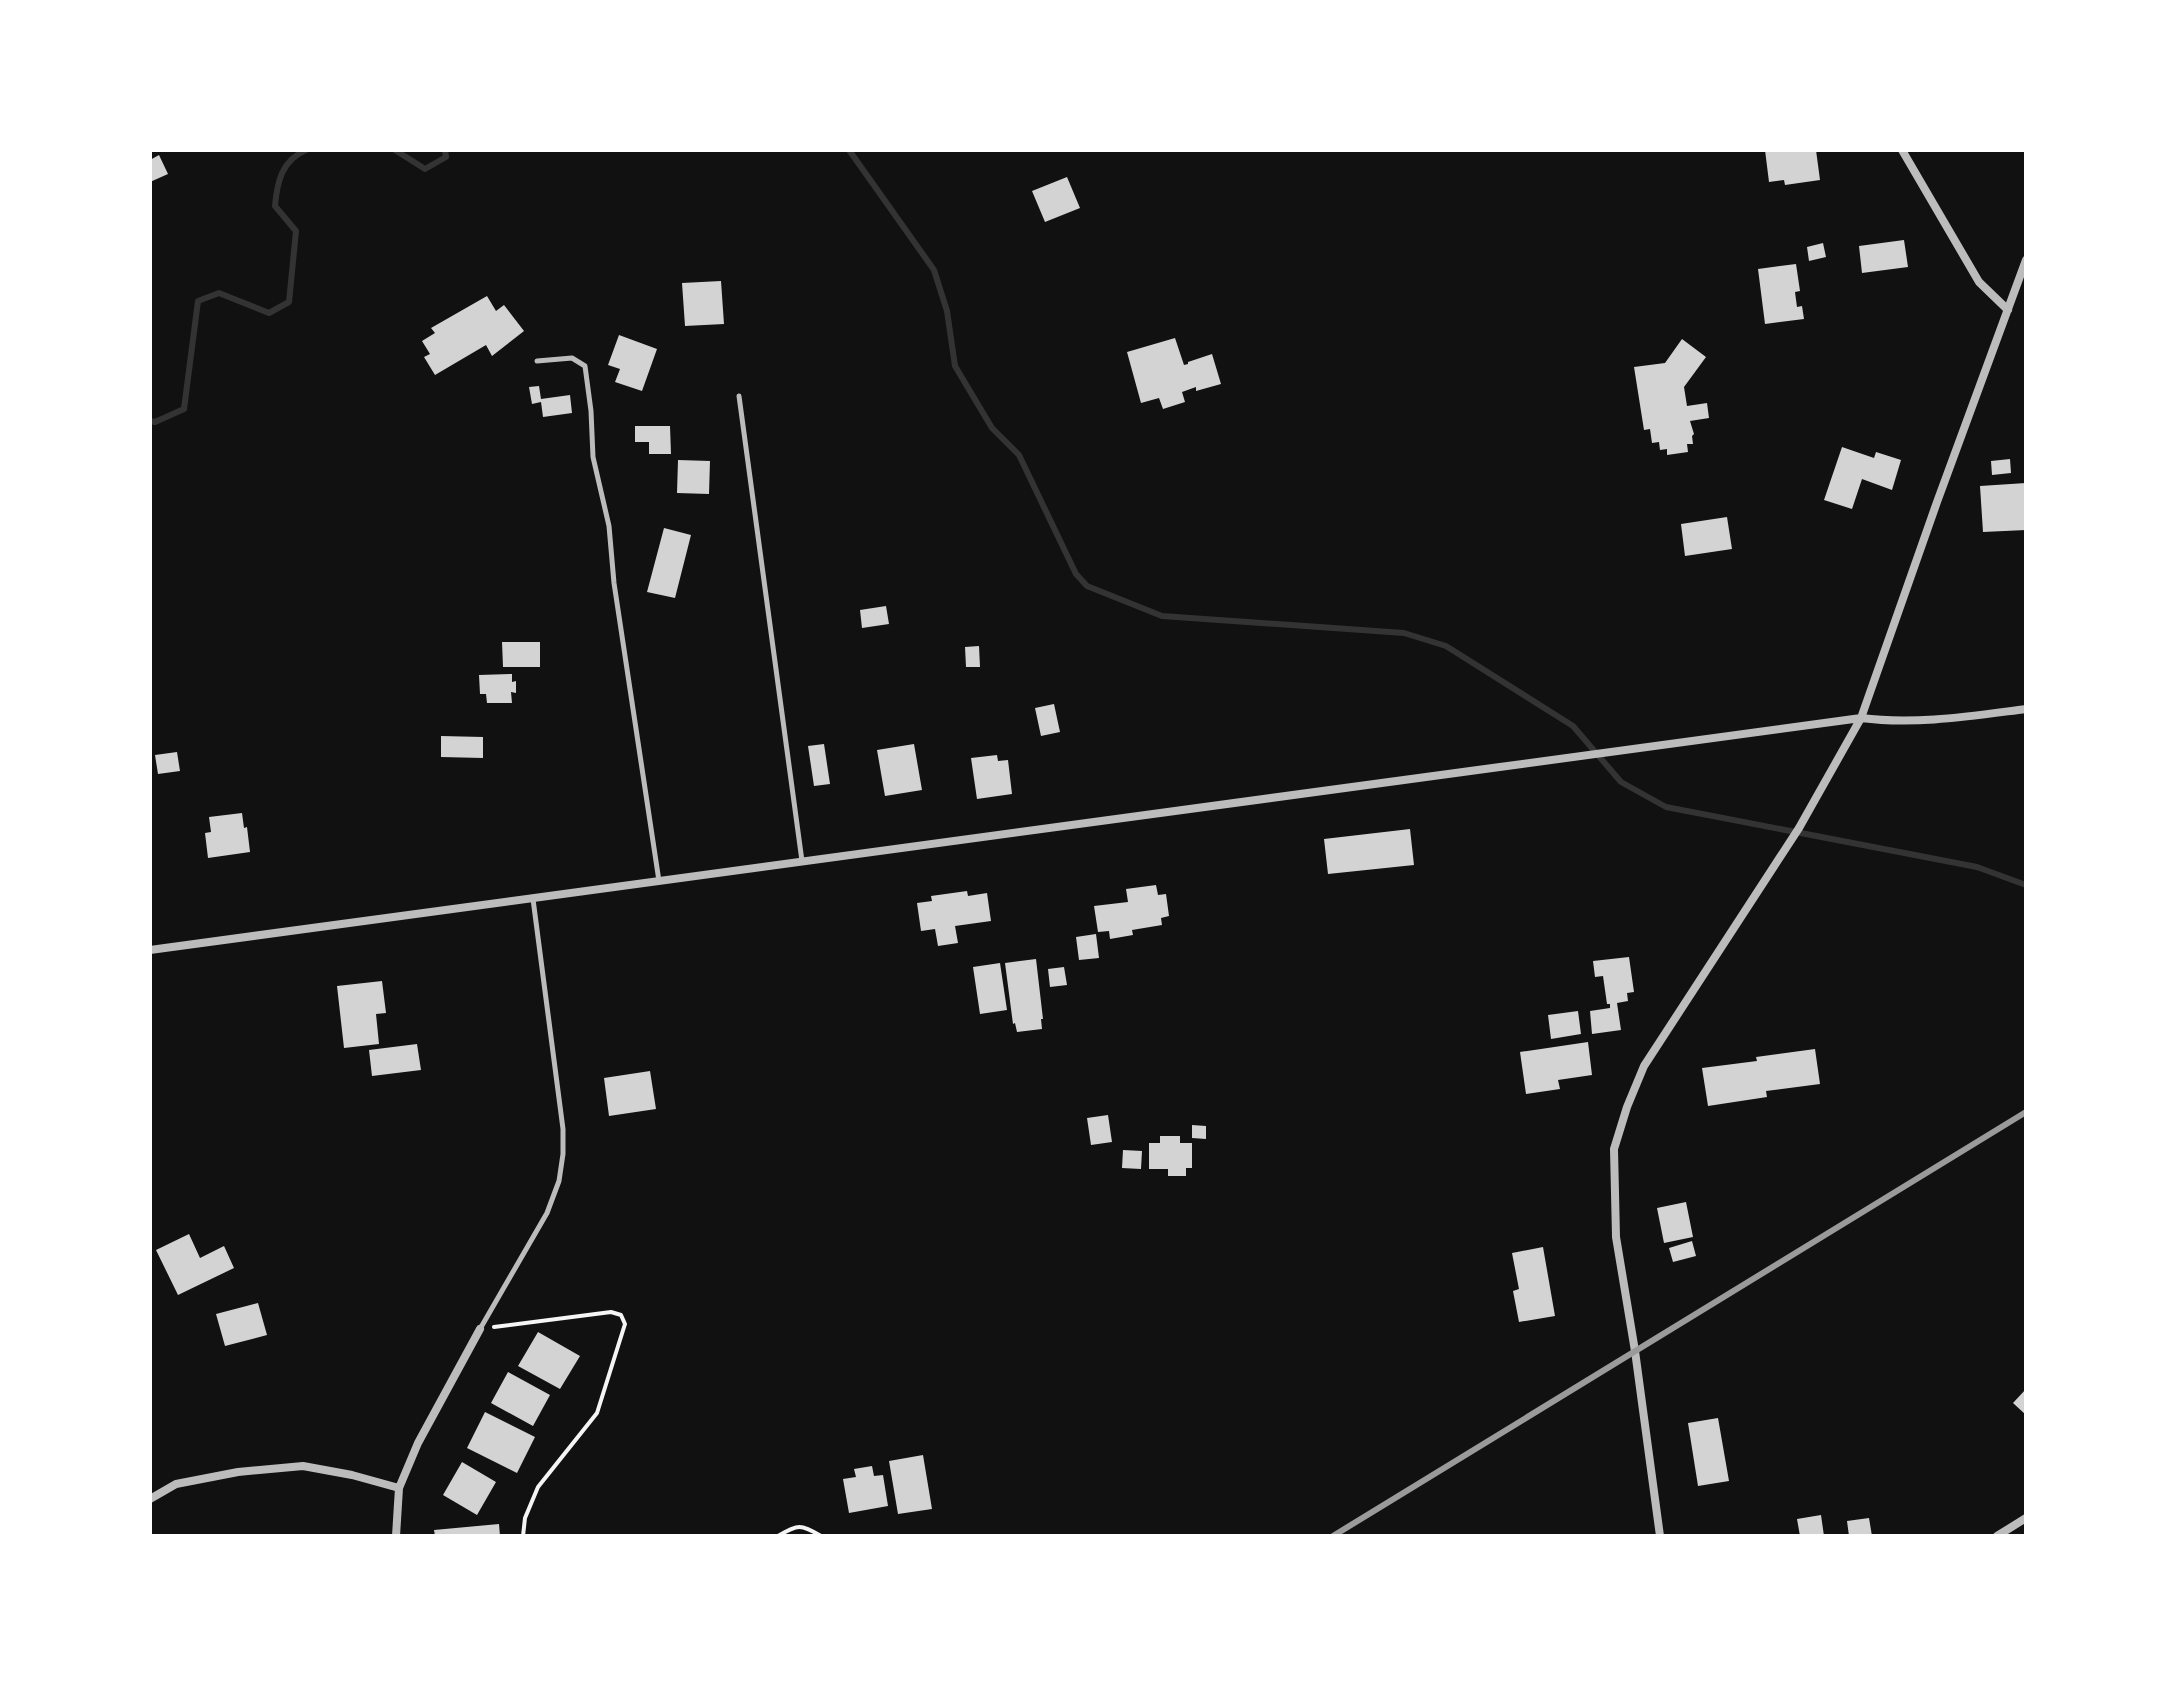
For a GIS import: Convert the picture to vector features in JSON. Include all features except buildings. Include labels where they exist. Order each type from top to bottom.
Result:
[{"type":"street","points":[[1902,150],[1979,282],[2008,310]]},
{"type":"street","points":[[1660,1536],[1637,1359],[1616,1237],[1614,1149],[1644,1066],[1799,828],[1861,718],[2026,260]]},
{"type":"street","points":[[150,950],[1861,718],[1885,721],[1947,719],[2026,709]]},
{"type":"street","points":[[396,1536],[399,1488],[418,1443],[480,1329]]},
{"type":"street","points":[[150,1499],[176,1484],[238,1472],[303,1466],[399,1488]]},
{"type":"street","points":[[1997,1536],[2026,1518]]},
{"type":"lane","points":[[537,361],[572,358],[585,366],[593,457],[609,526],[614,583],[659,881]]},
{"type":"lane","points":[[739,396],[802,861]]},
{"type":"lane","points":[[480,1329],[547,1213],[559,1181],[563,1154],[563,1129],[533,898]]},
{"type":"path","points":[[480,1329],[611,1312],[621,1315],[625,1324],[597,1413],[538,1487],[525,1518],[523,1536]]},
{"type":"path","points":[[778,1536],[797,1526],[807,1527],[821,1536]]},
{"type":"waterway","points":[[150,421],[155,422],[184,409],[198,301],[219,293],[269,313],[289,302],[296,231],[275,206],[276,197],[286,166],[306,150]]},
{"type":"waterway","points":[[395,150],[425,169],[446,157],[445,150]]},
{"type":"waterway","points":[[849,150],[934,270],[947,311],[955,366],[992,428],[1019,455],[1076,574],[1087,586],[1162,616],[1404,633],[1446,646],[1573,726],[1621,782],[1666,807],[1977,867],[2026,885]]},
{"type":"railway","points":[[1333,1536],[2026,1112]]}]
